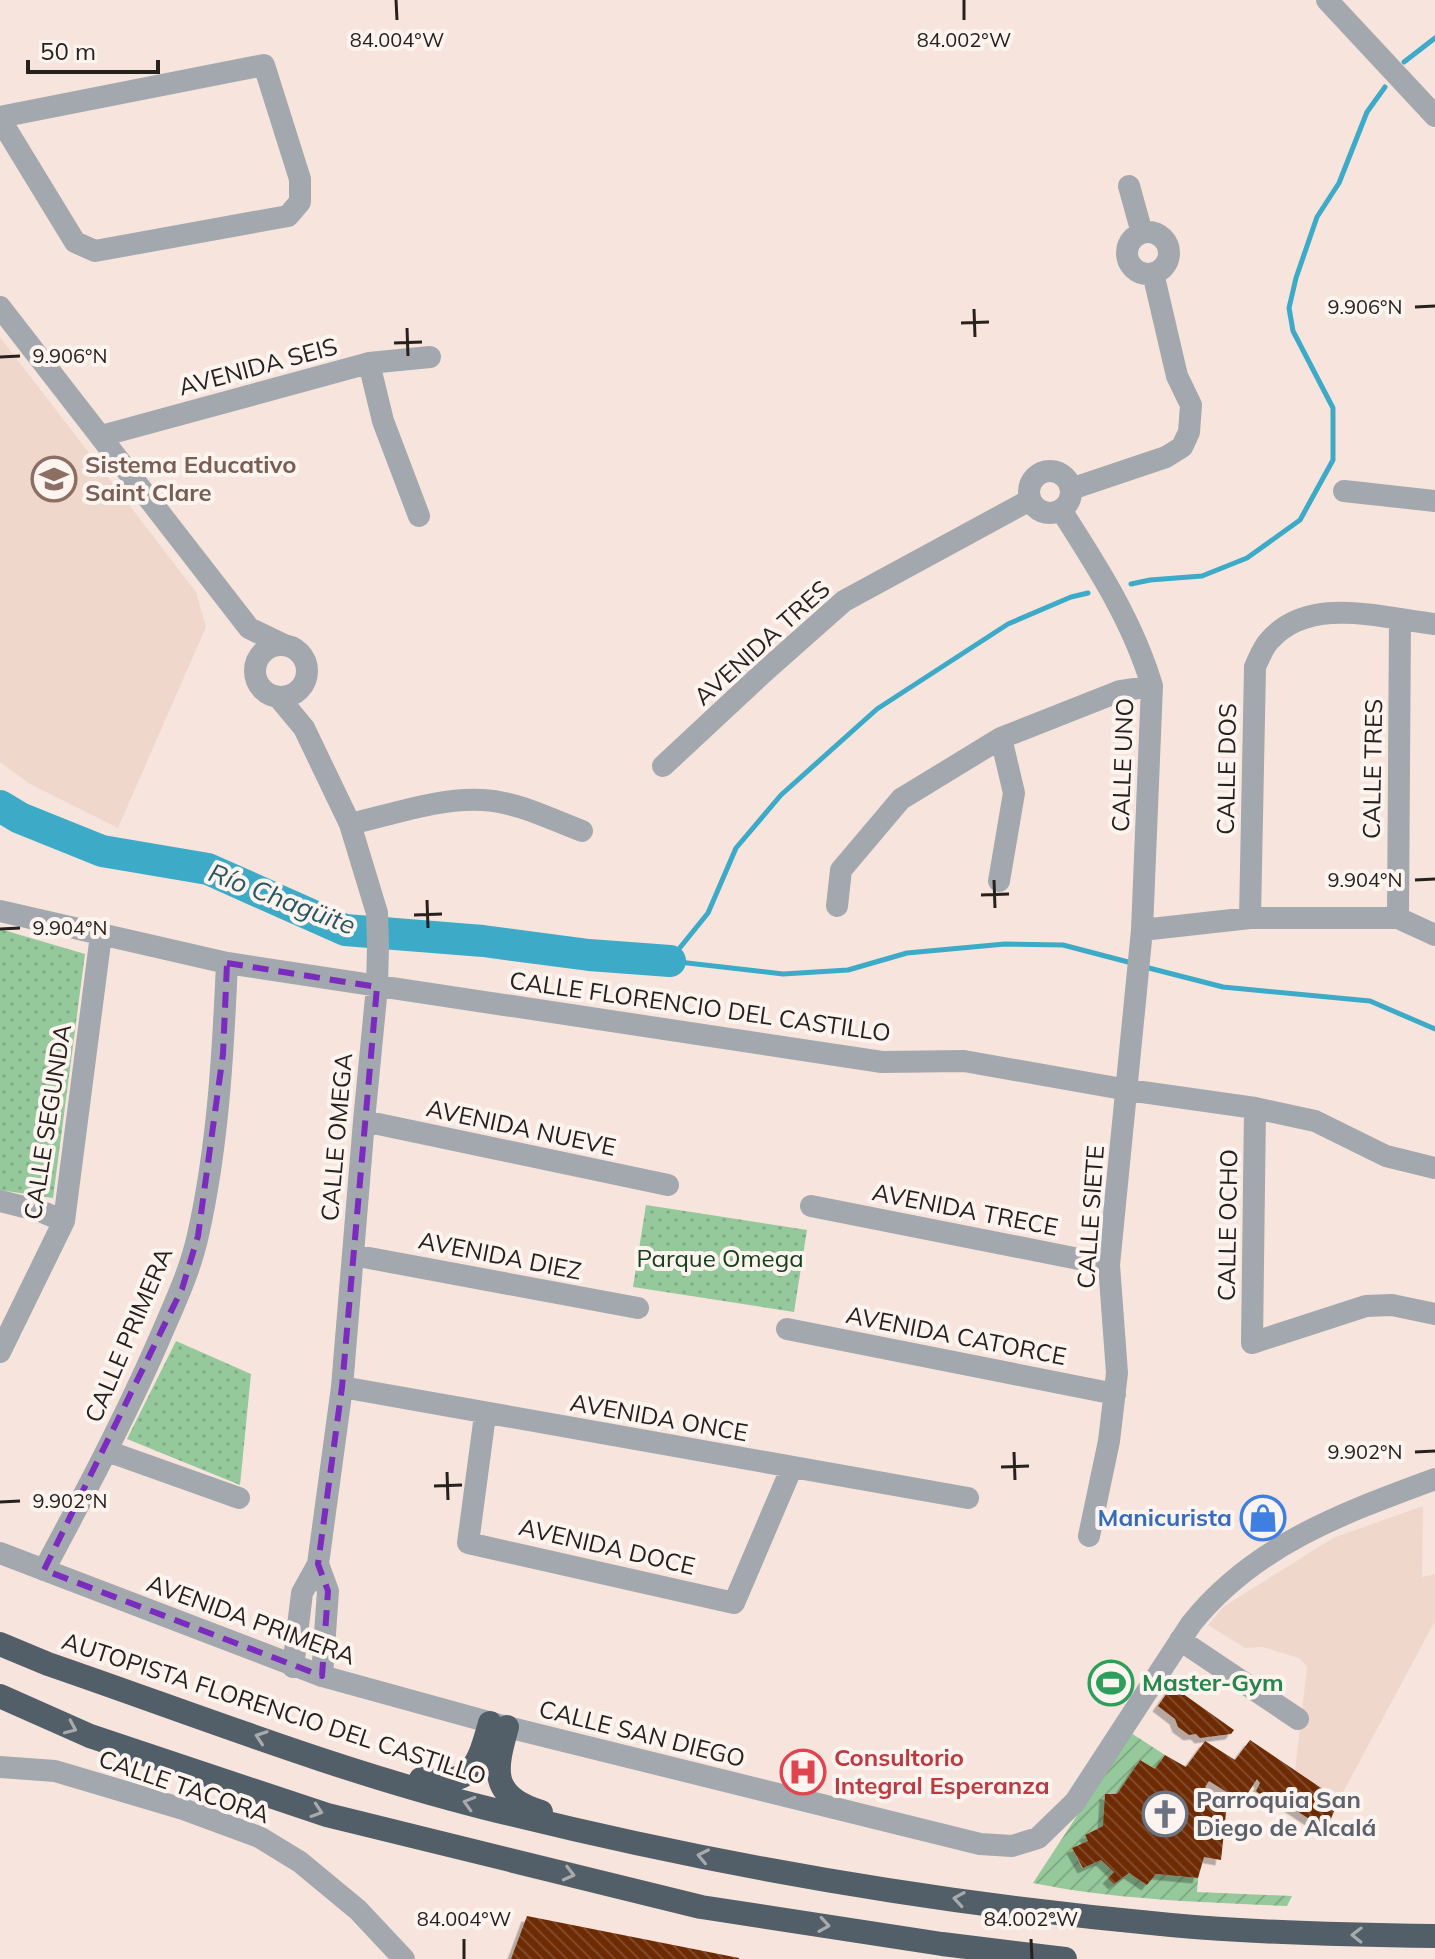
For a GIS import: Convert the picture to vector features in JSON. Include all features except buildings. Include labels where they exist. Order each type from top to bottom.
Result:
[{"type":"highway","name":"AUTOPISTA FLORENCIO DEL CASTILLO","points":[[0,1644],[48,1664],[361,1772],[481,1807],[783,1873],[1029,1910],[1173,1926],[1435,1936]]},
{"type":"highway","points":[[0,1696],[90,1736],[327,1815],[701,1907],[942,1944],[1065,1959]]},
{"type":"highway","points":[[361,1772],[438,1782],[454,1781],[465,1775],[480,1759],[498,1725]]},
{"type":"highway","points":[[498,1725],[500,1782],[515,1800],[538,1812],[595,1826],[627,1840]]},
{"type":"street","points":[[1327,0],[1435,116]]},
{"type":"street","points":[[264,65],[300,179],[300,202],[288,216],[95,251],[75,242],[0,118],[264,65]]},
{"type":"street","points":[[1071,489],[1166,457],[1182,447],[1192,419],[1191,405],[1177,376],[1153,273],[1138,271],[1128,261],[1127,245],[1142,233],[1129,186]]},
{"type":"street","points":[[0,307],[249,628],[257,661],[255,671],[261,689],[279,698],[288,697],[304,686],[308,669],[306,660],[293,647],[249,628]]},
{"type":"street","name":"AVENIDA SEIS","points":[[101,436],[369,363],[430,357]]},
{"type":"street","points":[[369,363],[383,421],[419,516]]},
{"type":"street","points":[[1048,471],[1063,475],[1071,489],[1067,504],[1055,513],[1040,511],[1030,500],[1029,485],[1033,478],[1048,471]]},
{"type":"street","points":[[1344,491],[1435,501]]},
{"type":"street","name":"AVENIDA TRES","points":[[663,766],[844,601],[1030,500]]},
{"type":"street","name":"CALLE UNO","points":[[1061,510],[1098,566],[1141,649],[1152,686],[1142,939]]},
{"type":"street","name":"CALLE DOS","points":[[1250,918],[1255,667],[1269,641],[1295,620],[1326,611],[1400,620]]},
{"type":"street","points":[[1400,620],[1435,624]]},
{"type":"street","name":"CALLE TRES","points":[[1398,918],[1400,620]]},
{"type":"street","points":[[257,661],[268,648],[284,645]]},
{"type":"street","name":"CALLE OMEGA","points":[[304,686],[304,728]]},
{"type":"street","points":[[837,906],[841,870],[901,799],[1001,738],[1120,691],[1152,686]]},
{"type":"street","name":"CALLE OMEGA","points":[[279,698],[304,728],[350,824],[377,913],[378,945],[377,987],[342,1387],[318,1564],[302,1593],[293,1667]]},
{"type":"street","points":[[999,881],[1014,793],[1001,738]]},
{"type":"street","points":[[350,824],[433,805],[481,800],[518,806],[582,831]]},
{"type":"street","name":"CALLE FLORENCIO DEL CASTILLO","points":[[0,911],[227,963],[377,987],[882,1062],[964,1061],[1128,1090],[1255,1108],[1315,1121],[1386,1156],[1435,1168]]},
{"type":"street","points":[[1142,939],[1250,918],[1398,918],[1435,935]]},
{"type":"street","name":"CALLE SEGUNDA","points":[[0,1352],[64,1221],[101,935]]},
{"type":"street","name":"CALLE SIETE","points":[[1089,1536],[1109,1441],[1117,1373],[1109,1265],[1142,939]]},
{"type":"street","name":"CALLE PRIMERA","points":[[44,1570],[134,1398],[182,1289],[198,1236],[223,1054],[227,963]]},
{"type":"street","name":"CALLE OCHO","points":[[1255,1108],[1252,1343],[1366,1306],[1392,1305],[1435,1314]]},
{"type":"street","name":"AVENIDA NUEVE","points":[[364,1121],[668,1185]]},
{"type":"street","points":[[0,1201],[64,1221]]},
{"type":"street","name":"AVENIDA TRECE","points":[[811,1206],[1109,1265]]},
{"type":"street","name":"AVENIDA DIEZ","points":[[353,1255],[638,1308]]},
{"type":"street","name":"AVENIDA CATORCE","points":[[787,1329],[1115,1394]]},
{"type":"street","name":"AVENIDA ONCE","points":[[342,1387],[485,1415],[968,1498]]},
{"type":"street","name":"AVENIDA DOCE","points":[[485,1415],[468,1543],[734,1603],[792,1467]]},
{"type":"street","points":[[107,1451],[239,1498]]},
{"type":"street","name":"CALLE SAN DIEGO","points":[[498,1725],[980,1844],[1012,1846],[1038,1838],[1075,1802],[1180,1640],[1212,1598],[1237,1575],[1264,1556],[1334,1517],[1435,1479]]},
{"type":"street","name":"AVENIDA PRIMERA","points":[[0,1553],[293,1667],[498,1725]]},
{"type":"street","name":"CALLE OMEGA","points":[[318,1564],[328,1591],[322,1676]]},
{"type":"street","points":[[1180,1640],[1298,1719]]},
{"type":"street","name":"CALLE TACORA","points":[[0,1767],[55,1771],[183,1809],[259,1837],[300,1862],[347,1901],[404,1959]]},
{"type":"highlighted area","points":[[227,963],[377,987],[342,1387],[318,1564],[328,1591],[322,1676],[44,1570],[182,1289],[198,1236],[223,1054]]},
{"type":"shaded area","name":"Sistema Educativo Saint Clare","points":[[0,337],[196,592],[206,627],[118,828],[30,784],[0,762]]},
{"type":"shaded area","points":[[1423,1506],[1422,1577],[1435,1574],[1435,1621],[1339,1800],[1295,1770],[1307,1667],[1299,1658],[1263,1647],[1245,1648],[1208,1625],[1223,1607],[1333,1538]]},
{"type":"green space","points":[[0,929],[85,954],[53,1198],[0,1190]]},
{"type":"green space","name":"Parque Omega","points":[[646,1205],[807,1230],[794,1312],[633,1287]]},
{"type":"green space","points":[[176,1341],[251,1374],[240,1485],[127,1439]]},
{"type":"green space","points":[[1131,1733],[1165,1755],[1155,1769],[1140,1760],[1117,1794],[1103,1826],[1085,1835],[1088,1841],[1072,1848],[1082,1868],[1101,1860],[1114,1872],[1108,1878],[1114,1884],[1129,1873],[1147,1885],[1156,1874],[1198,1878],[1197,1892],[1292,1896],[1287,1906],[1128,1897],[1033,1883]]},
{"type":"waterway","points":[[1404,62],[1435,38]]},
{"type":"waterway","points":[[1131,584],[1202,576],[1247,558],[1300,520],[1333,460],[1333,408],[1293,331],[1289,308],[1317,217],[1339,183],[1367,112],[1385,87]]},
{"type":"waterway","points":[[670,960],[708,913],[736,848],[781,795],[877,709],[1008,624],[1071,597],[1088,593]]},
{"type":"waterway","name":"Río Chagüite","points":[[0,806],[20,818],[102,851],[208,869],[345,930],[670,961]]},
{"type":"waterway","points":[[670,961],[783,974],[848,970],[907,953],[1005,944],[1063,945],[1132,963]]},
{"type":"waterway","points":[[1145,967],[1223,987],[1370,1001],[1435,1029]]},
{"type":"place","name":"Sistema Educativo Saint Clare","points":[[54,479]]},
{"type":"place","name":"Manicurista","points":[[1263,1518]]},
{"type":"place","name":"Master-Gym","points":[[1111,1683]]},
{"type":"place","name":"Consultorio Integral Esperanza","points":[[803,1772]]},
{"type":"place","name":"Parroquia San Diego de Alcalá","points":[[1165,1814]]}]
